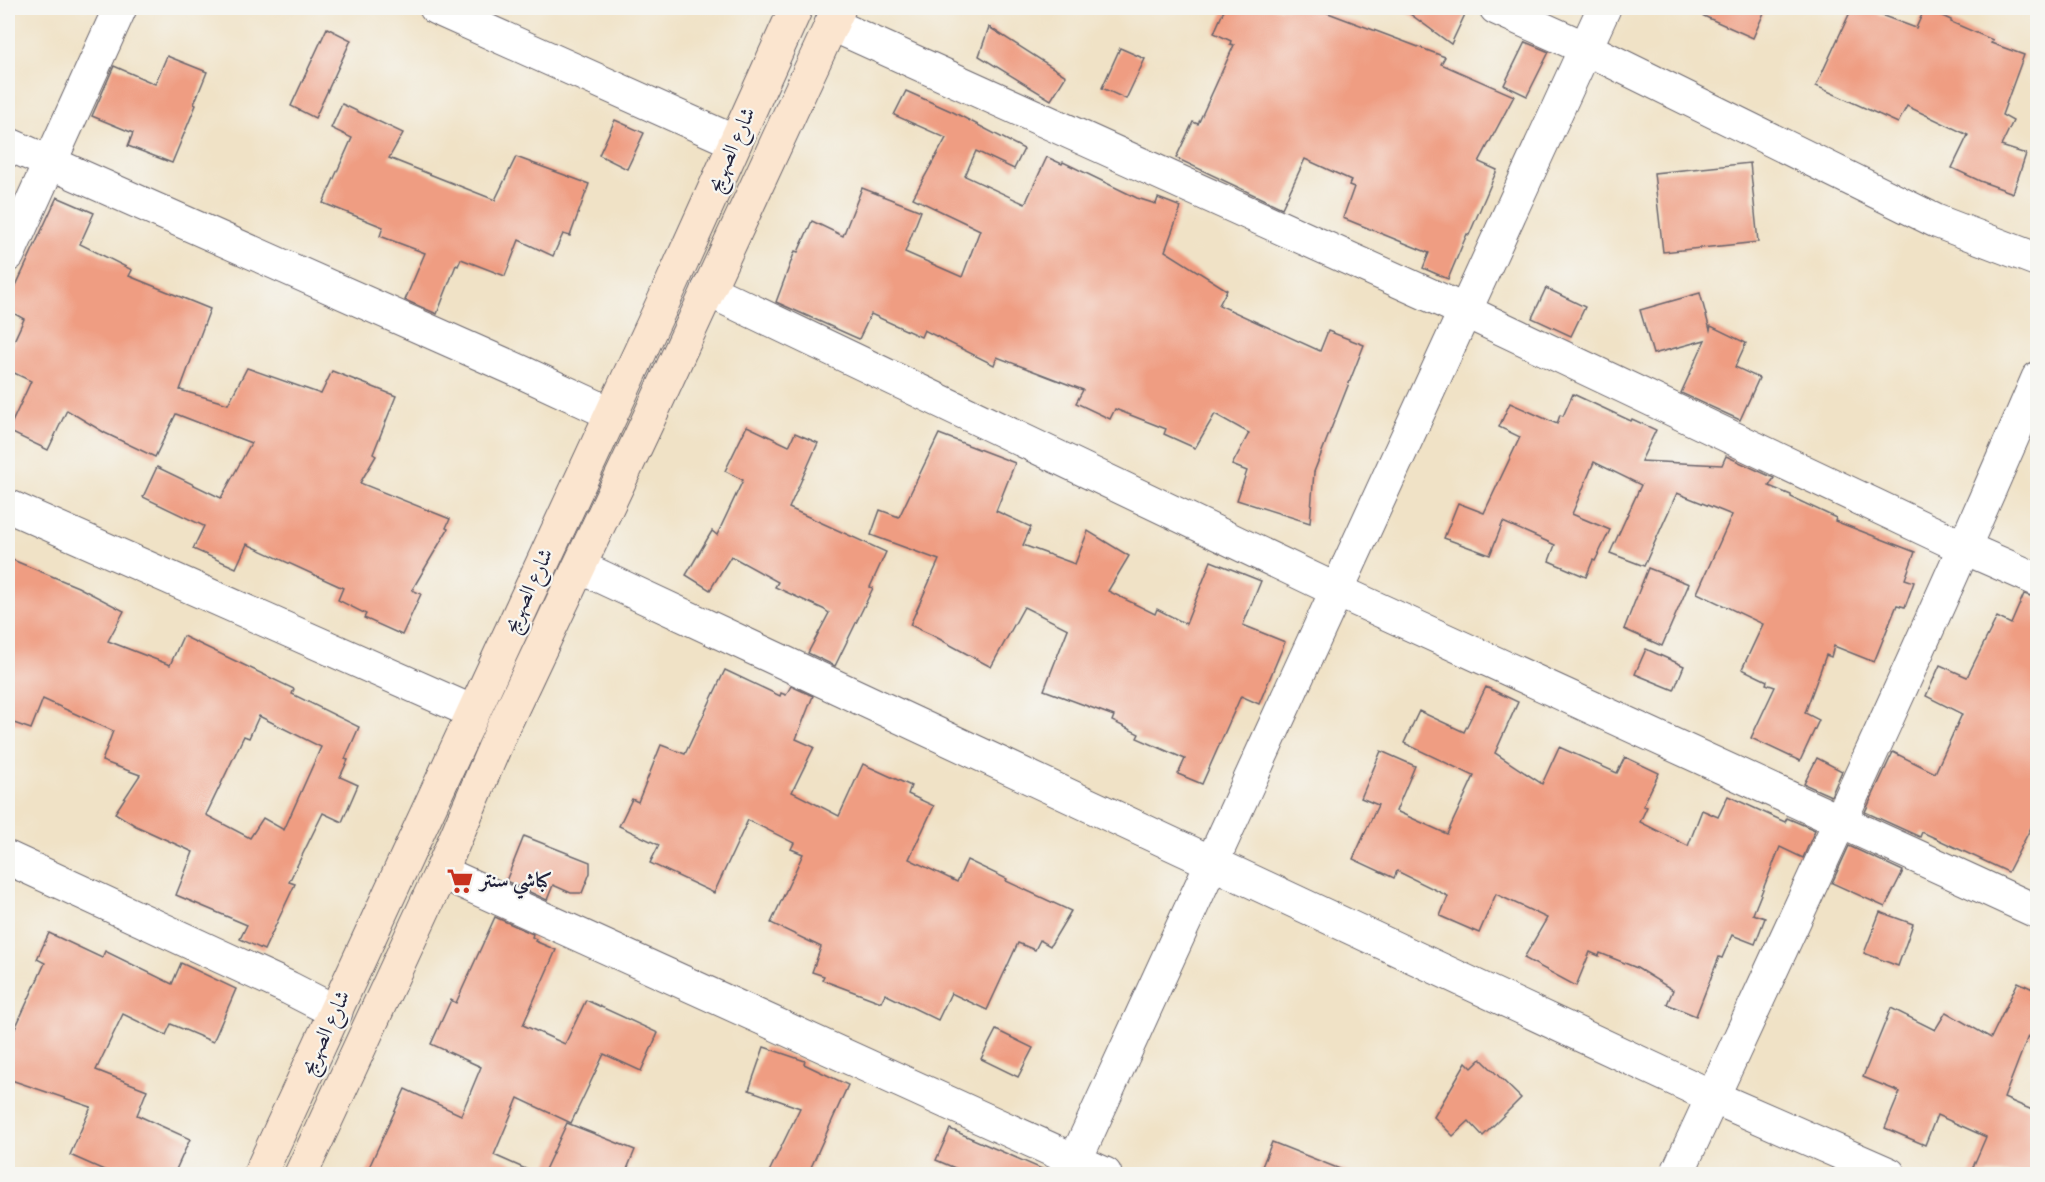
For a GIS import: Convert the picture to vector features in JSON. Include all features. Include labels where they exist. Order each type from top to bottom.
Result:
[{"type":"main road","name":"شارع الصهريج","points":[[260,1174],[672,283],[796,8]]},
{"type":"main road","points":[[301,1174],[441,872],[502,730],[835,16]]},
{"type":"street","points":[[8,255],[120,8]]},
{"type":"street","points":[[436,8],[735,142]]},
{"type":"street","points":[[1496,8],[1585,48],[1936,221],[2037,260]]},
{"type":"street","points":[[1072,1168],[1604,8]]},
{"type":"street","points":[[835,16],[2037,580]]},
{"type":"street","points":[[8,144],[610,413]]},
{"type":"street","points":[[708,290],[1338,591],[2037,912]]},
{"type":"street","points":[[1677,1174],[1841,822],[1965,548],[2037,378]]},
{"type":"street","points":[[8,506],[473,712]]},
{"type":"street","points":[[579,567],[1713,1097],[1889,1174]]},
{"type":"street","points":[[8,858],[278,982],[336,1012]]},
{"type":"street","points":[[441,872],[1072,1168],[1105,1174]]},
{"type":"building","points":[[1225,8],[1315,8],[1445,57],[1441,64],[1514,96],[1479,162],[1497,170],[1448,279],[1423,268],[1429,253],[1343,218],[1354,187],[1349,185],[1351,180],[1305,159],[1282,208],[1176,158],[1193,122],[1198,124],[1234,45],[1230,44],[1231,41],[1214,33]]},
{"type":"building","points":[[1402,8],[1468,8],[1451,44]]},
{"type":"building","points":[[1686,8],[1766,8],[1753,38]]},
{"type":"building","points":[[1852,8],[1862,8],[1916,28],[1925,8],[1993,40],[1991,43],[2024,55],[2002,115],[2013,121],[2001,146],[2026,154],[2013,193],[1952,168],[1968,135],[1907,106],[1898,123],[1816,86]]},
{"type":"building","points":[[989,27],[1066,76],[1051,100],[979,56]]},
{"type":"building","points":[[327,28],[351,40],[315,118],[291,106]]},
{"type":"building","points":[[1525,42],[1549,52],[1527,96],[1504,85]]},
{"type":"building","points":[[1120,48],[1145,59],[1126,99],[1102,88]]},
{"type":"building","points":[[167,56],[207,72],[172,163],[128,146],[133,133],[92,116],[114,66],[155,84]]},
{"type":"building","points":[[906,91],[953,112],[1024,149],[1014,169],[976,151],[965,176],[1025,204],[1047,157],[1062,164],[1063,162],[1137,198],[1156,204],[1158,198],[1181,207],[1165,251],[1227,290],[1219,305],[1320,351],[1328,331],[1364,345],[1314,472],[1310,523],[1237,500],[1247,471],[1232,465],[1249,433],[1215,414],[1195,448],[1164,434],[1166,429],[1115,409],[1110,419],[1076,403],[1083,390],[997,357],[994,365],[924,330],[921,337],[871,314],[859,339],[776,302],[795,251],[798,252],[812,221],[843,236],[862,188],[921,211],[905,252],[962,277],[980,230],[913,198],[946,138],[894,115]]},
{"type":"building","points":[[342,104],[403,133],[389,158],[495,200],[516,157],[589,184],[570,236],[563,234],[553,256],[519,240],[505,276],[461,259],[458,266],[456,265],[437,314],[405,300],[425,253],[380,236],[383,227],[323,203],[352,138],[331,128]]},
{"type":"building","points":[[615,120],[644,133],[627,169],[599,155]]},
{"type":"building","points":[[1750,163],[1758,242],[1663,252],[1654,173]]},
{"type":"building","points":[[57,197],[94,213],[80,244],[132,270],[129,276],[210,309],[180,390],[228,404],[247,368],[321,394],[332,371],[396,396],[373,454],[376,456],[360,483],[450,519],[446,528],[448,529],[412,590],[421,594],[402,635],[364,618],[366,614],[338,600],[343,588],[247,544],[236,568],[193,549],[204,526],[143,497],[157,467],[221,498],[251,443],[176,414],[155,457],[105,433],[67,410],[48,450],[8,431],[31,381],[8,370],[8,354],[24,319],[8,310],[8,303]]},
{"type":"building","points":[[1546,288],[1585,307],[1571,336],[1532,318]]},
{"type":"building","points":[[1700,293],[1710,330],[1711,326],[1746,343],[1735,367],[1759,378],[1740,420],[1681,393],[1705,340],[1653,354],[1640,310]]},
{"type":"building","points":[[1573,394],[1656,430],[1641,461],[1722,465],[1726,456],[1774,478],[1769,486],[1836,518],[1835,521],[1915,552],[1905,579],[1914,582],[1905,607],[1897,605],[1874,662],[1834,646],[1831,657],[1826,655],[1805,713],[1819,720],[1800,761],[1751,738],[1775,687],[1742,669],[1763,624],[1697,593],[1732,515],[1677,493],[1644,566],[1610,553],[1641,485],[1594,462],[1572,514],[1610,530],[1586,577],[1549,561],[1555,545],[1503,522],[1490,555],[1444,538],[1458,503],[1484,513],[1520,437],[1499,427],[1510,403],[1557,424]]},
{"type":"building","points":[[747,426],[789,446],[795,433],[818,443],[789,508],[886,552],[870,587],[873,588],[835,666],[808,653],[829,613],[823,609],[775,587],[778,582],[731,556],[710,590],[686,575],[712,531],[717,535],[743,480],[725,471]]},
{"type":"building","points":[[939,434],[1015,463],[996,511],[1031,527],[1023,545],[1075,564],[1088,531],[1129,556],[1108,591],[1155,614],[1157,609],[1186,624],[1211,561],[1261,581],[1243,625],[1285,642],[1259,704],[1241,696],[1202,784],[1178,774],[1185,759],[1137,738],[1139,734],[1112,721],[1114,716],[1044,690],[1068,629],[1024,607],[991,667],[910,625],[939,560],[871,535],[880,510],[899,517]]},
{"type":"building","points":[[8,558],[78,587],[124,611],[108,641],[170,665],[183,636],[294,689],[292,694],[359,727],[340,777],[358,785],[342,822],[323,813],[289,882],[295,884],[264,950],[240,939],[247,925],[176,895],[193,852],[136,826],[115,813],[140,775],[102,761],[113,731],[43,699],[31,729],[8,721]],"holes":[[[259,716],[321,747],[284,830],[263,818],[250,838],[206,815],[244,736],[249,738]]]},
{"type":"building","points":[[1648,568],[1689,584],[1662,646],[1624,629]]},
{"type":"building","points":[[2024,594],[2037,598],[2037,816],[2008,872],[1922,832],[1920,837],[1865,812],[1893,752],[1935,773],[1962,714],[1926,696],[1940,665],[1967,677],[1997,617],[2011,624]]},
{"type":"building","points":[[1646,649],[1684,666],[1674,690],[1635,674]]},
{"type":"building","points":[[725,670],[780,696],[781,693],[786,695],[791,686],[813,696],[796,739],[814,747],[792,792],[839,816],[863,764],[911,786],[908,794],[934,806],[909,859],[957,882],[967,860],[1071,911],[1050,946],[1040,940],[1035,950],[1018,943],[987,1010],[951,993],[938,1020],[885,994],[881,1002],[822,980],[824,976],[812,972],[821,947],[771,923],[803,854],[791,849],[794,843],[748,820],[714,893],[650,863],[659,845],[619,826],[632,799],[638,802],[661,745],[685,754]]},
{"type":"building","points":[[1486,687],[1518,702],[1495,753],[1542,784],[1559,747],[1617,773],[1625,757],[1659,773],[1643,806],[1647,807],[1640,822],[1688,846],[1702,810],[1718,817],[1728,796],[1785,822],[1787,818],[1815,830],[1803,858],[1780,847],[1753,914],[1765,918],[1755,944],[1732,935],[1722,958],[1719,957],[1696,1016],[1667,1004],[1673,990],[1637,968],[1600,953],[1599,956],[1590,952],[1576,986],[1524,958],[1547,918],[1496,894],[1479,933],[1440,916],[1448,896],[1397,871],[1394,878],[1353,859],[1378,805],[1361,798],[1381,751],[1415,766],[1396,811],[1447,834],[1474,776],[1404,743],[1419,711],[1464,732]]},
{"type":"building","points":[[1817,758],[1842,771],[1831,796],[1804,784]]},
{"type":"building","points":[[524,836],[590,862],[590,873],[582,893],[571,893],[553,885],[547,900],[506,881]]},
{"type":"building","points":[[1849,846],[1903,871],[1885,907],[1832,883]]},
{"type":"building","points":[[1880,912],[1913,924],[1898,966],[1864,953]]},
{"type":"building","points":[[495,917],[533,934],[535,941],[556,950],[523,1025],[565,1044],[586,1000],[658,1033],[641,1071],[604,1054],[571,1123],[518,1098],[494,1155],[537,1174],[366,1174],[405,1089],[461,1115],[481,1067],[431,1044],[451,1000],[456,1003]]},
{"type":"building","points":[[49,933],[102,958],[105,951],[172,984],[181,963],[236,989],[213,1042],[171,1024],[166,1035],[123,1014],[96,1070],[147,1090],[137,1115],[190,1139],[174,1174],[113,1174],[70,1155],[91,1107],[8,1079],[8,1044],[45,963],[37,959]]},
{"type":"building","points":[[2018,982],[2037,991],[2037,1041],[2028,1036],[2004,1098],[2037,1112],[2037,1174],[1970,1174],[1986,1137],[1937,1115],[1925,1145],[1885,1128],[1900,1092],[1863,1077],[1891,1008],[1935,1030],[1946,1012],[1991,1038]]},
{"type":"building","points":[[996,1030],[1033,1048],[1018,1077],[981,1059]]},
{"type":"building","points":[[764,1047],[805,1061],[804,1064],[848,1085],[808,1174],[768,1174],[800,1108],[749,1090]]},
{"type":"building","points":[[1481,1059],[1521,1098],[1483,1136],[1469,1121],[1453,1136],[1434,1117],[1466,1062],[1472,1068]]},
{"type":"building","points":[[567,1123],[635,1150],[625,1174],[543,1174]]},
{"type":"building","points":[[950,1129],[1051,1173],[969,1174],[936,1160]]},
{"type":"building","points":[[1272,1142],[1350,1173],[1350,1174],[1259,1174]]},
{"type":"place","name":"كباشي سنتر","points":[[460,881]]}]
